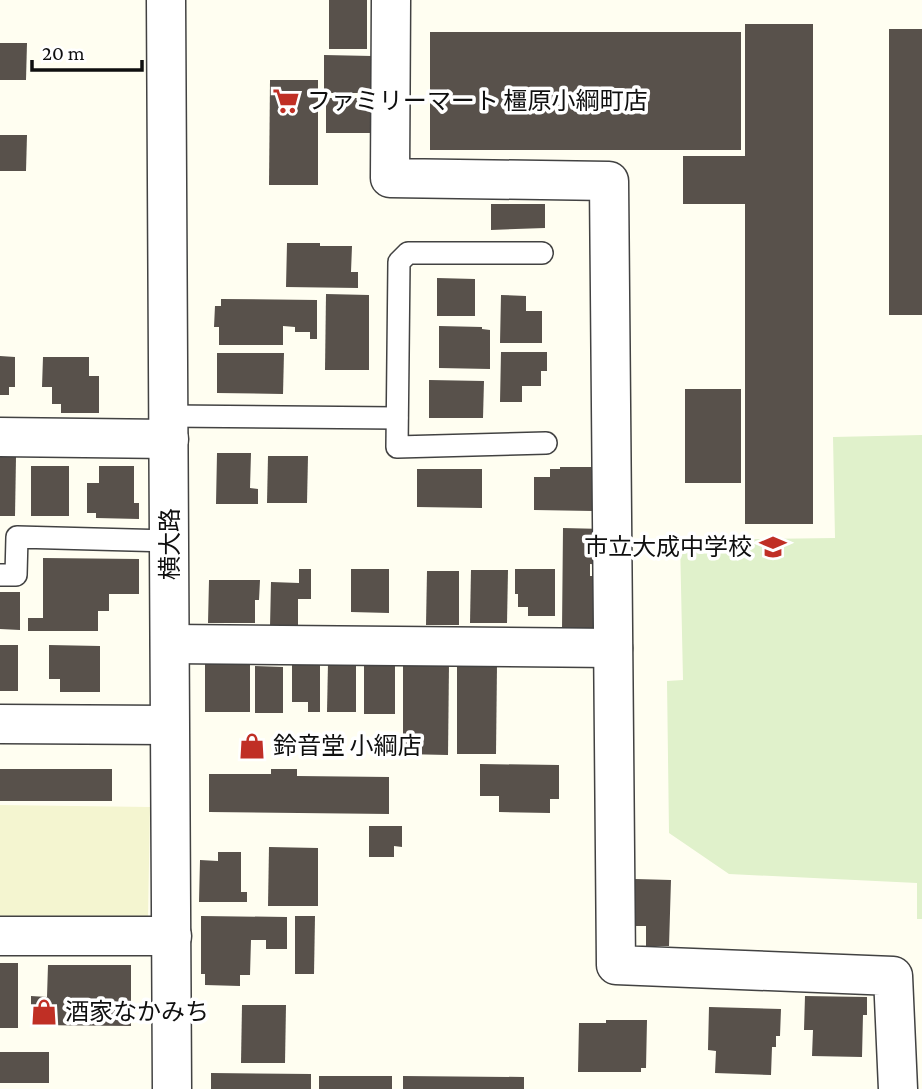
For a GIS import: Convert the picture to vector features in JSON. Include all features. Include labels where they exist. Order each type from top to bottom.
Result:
[{"type":"street","name":"横大路","points":[[166,0],[172,1089]]},
{"type":"street","points":[[391,0],[390,178],[609,181],[617,965],[893,976],[898,1089]]},
{"type":"street","points":[[0,437],[168,428]]},
{"type":"street","points":[[170,644],[613,648]]},
{"type":"street","points":[[0,724],[169,725]]},
{"type":"street","points":[[0,936],[172,936]]},
{"type":"lane","points":[[542,253],[408,253],[399,262],[397,447],[546,443]]},
{"type":"lane","points":[[168,428],[397,418]]},
{"type":"lane","points":[[0,575],[16,575],[17,537],[170,541]]},
{"type":"green space","points":[[922,435],[922,919],[917,919],[917,883],[729,874],[669,833],[667,681],[683,680],[680,540],[835,538],[833,437]]},
{"type":"green space","points":[[0,805],[150,807],[148,918],[0,918]]},
{"type":"building","points":[[329,0],[367,0],[367,49],[329,49]]},
{"type":"building","points":[[745,24],[813,24],[813,524],[745,524],[745,204],[683,204],[683,156],[745,156]]},
{"type":"building","points":[[889,29],[922,29],[922,315],[889,315]]},
{"type":"building","points":[[430,32],[741,32],[741,150],[430,150]]},
{"type":"building","points":[[0,43],[27,43],[26,80],[0,80]]},
{"type":"building","points":[[324,55],[372,56],[372,93],[324,93]]},
{"type":"building","points":[[270,80],[318,80],[318,185],[269,185]]},
{"type":"building","points":[[326,98],[372,98],[371,133],[326,133]]},
{"type":"building","points":[[0,135],[27,135],[26,171],[0,171]]},
{"type":"building","points":[[491,204],[545,204],[545,228],[491,230]]},
{"type":"building","points":[[287,243],[352,246],[351,272],[358,272],[358,288],[286,287]]},
{"type":"building","points":[[437,278],[475,279],[475,316],[437,316]]},
{"type":"building","points":[[326,294],[369,295],[369,370],[325,370]]},
{"type":"building","points":[[501,295],[526,296],[526,311],[542,311],[542,343],[500,343]]},
{"type":"building","points":[[221,299],[317,300],[317,339],[310,339],[310,332],[295,332],[295,327],[283,326],[283,345],[219,345],[219,327],[214,327],[215,306],[221,306]]},
{"type":"building","points":[[439,326],[482,327],[490,330],[490,369],[439,368]]},
{"type":"building","points":[[501,352],[547,352],[547,371],[541,371],[541,386],[522,386],[522,402],[500,402]]},
{"type":"building","points":[[217,353],[284,353],[283,394],[217,393]]},
{"type":"building","points":[[0,356],[15,357],[15,387],[9,387],[9,395],[0,395]]},
{"type":"building","points":[[43,357],[89,357],[89,376],[99,376],[99,413],[61,413],[61,404],[52,404],[52,387],[42,387]]},
{"type":"building","points":[[429,380],[484,381],[483,418],[429,418]]},
{"type":"building","points":[[685,389],[741,389],[741,483],[685,483]]},
{"type":"building","points":[[217,453],[251,453],[250,488],[258,489],[258,504],[216,504]]},
{"type":"building","points":[[268,456],[308,456],[307,503],[267,503]]},
{"type":"building","points":[[0,457],[16,457],[15,516],[0,516]]},
{"type":"building","points":[[31,466],[69,466],[69,516],[31,516]]},
{"type":"building","points":[[99,466],[134,466],[134,503],[139,503],[139,519],[96,518],[96,513],[87,513],[87,483],[99,483]]},
{"type":"building","points":[[593,467],[593,511],[534,510],[534,477],[550,477],[550,469]]},
{"type":"building","points":[[417,469],[482,469],[482,508],[417,507]]},
{"type":"building","points":[[563,528],[604,529],[604,565],[590,564],[590,576],[598,576],[597,629],[562,629]]},
{"type":"building","points":[[43,558],[139,559],[139,594],[109,594],[109,611],[98,611],[98,631],[28,631],[28,618],[43,618]]},
{"type":"building","points":[[299,569],[311,569],[311,599],[298,599],[298,627],[270,627],[271,582],[299,583]]},
{"type":"building","points":[[351,569],[389,569],[389,613],[351,612]]},
{"type":"building","points":[[515,569],[555,569],[555,616],[528,616],[528,607],[518,607]]},
{"type":"building","points":[[471,570],[508,570],[507,623],[470,623]]},
{"type":"building","points":[[427,571],[459,571],[459,625],[426,625]]},
{"type":"building","points":[[209,580],[260,580],[259,600],[255,600],[255,623],[208,623]]},
{"type":"building","points":[[0,592],[20,592],[20,630],[0,629]]},
{"type":"building","points":[[0,645],[18,645],[18,691],[0,691]]},
{"type":"building","points":[[49,645],[100,646],[100,692],[60,692],[60,679],[49,679]]},
{"type":"building","points":[[205,657],[250,658],[250,712],[205,712]]},
{"type":"building","points":[[328,663],[356,663],[356,712],[327,712]]},
{"type":"building","points":[[364,663],[395,663],[395,714],[364,714]]},
{"type":"building","points":[[292,664],[320,664],[320,712],[308,712],[308,702],[292,702]]},
{"type":"building","points":[[403,664],[449,664],[448,755],[403,754]]},
{"type":"building","points":[[457,664],[497,665],[496,754],[457,754]]},
{"type":"building","points":[[255,666],[283,667],[283,713],[255,713]]},
{"type":"building","points":[[480,764],[559,765],[559,799],[550,799],[550,813],[499,812],[499,796],[480,796]]},
{"type":"building","points":[[0,769],[112,769],[112,801],[0,801]]},
{"type":"building","points":[[271,769],[297,769],[297,776],[389,777],[389,814],[209,812],[209,774],[271,774]]},
{"type":"building","points":[[369,826],[402,826],[402,847],[394,846],[394,857],[369,857]]},
{"type":"building","points":[[269,847],[318,848],[318,906],[268,906]]},
{"type":"building","points":[[218,852],[241,852],[241,892],[247,892],[247,902],[199,902],[200,860],[218,861]]},
{"type":"building","points":[[635,879],[671,880],[669,946],[646,946],[646,926],[633,926]]},
{"type":"building","points":[[201,916],[287,917],[287,949],[266,949],[266,940],[251,940],[250,975],[240,975],[240,986],[205,985],[205,974],[201,974]]},
{"type":"building","points":[[295,916],[315,916],[314,974],[295,974]]},
{"type":"building","points":[[0,963],[18,963],[18,1028],[0,1028]]},
{"type":"building","points":[[48,965],[131,965],[131,1026],[31,1025],[31,996],[47,997]]},
{"type":"building","points":[[805,996],[867,997],[867,1015],[863,1015],[862,1057],[812,1056],[813,1030],[804,1030]]},
{"type":"building","points":[[242,1005],[286,1005],[285,1063],[241,1063]]},
{"type":"building","points":[[709,1007],[781,1009],[780,1036],[776,1036],[776,1047],[772,1047],[771,1075],[715,1073],[716,1051],[708,1050]]},
{"type":"building","points":[[606,1020],[647,1020],[646,1068],[641,1068],[641,1072],[578,1072],[579,1023],[606,1023]]},
{"type":"building","points":[[0,1052],[49,1052],[49,1083],[0,1083]]},
{"type":"building","points":[[211,1073],[311,1074],[311,1089],[211,1089]]},
{"type":"building","points":[[319,1076],[392,1076],[392,1089],[319,1089]]},
{"type":"building","points":[[403,1076],[524,1077],[524,1089],[403,1089]]},
{"type":"place","name":"ファミリーマート 橿原小綱町店","points":[[286,101]]},
{"type":"place","name":"市立大成中学校","points":[[773,547]]},
{"type":"place","name":"鈴音堂 小綱店","points":[[252,746]]},
{"type":"place","name":"酒家なかみち","points":[[44,1012]]}]
